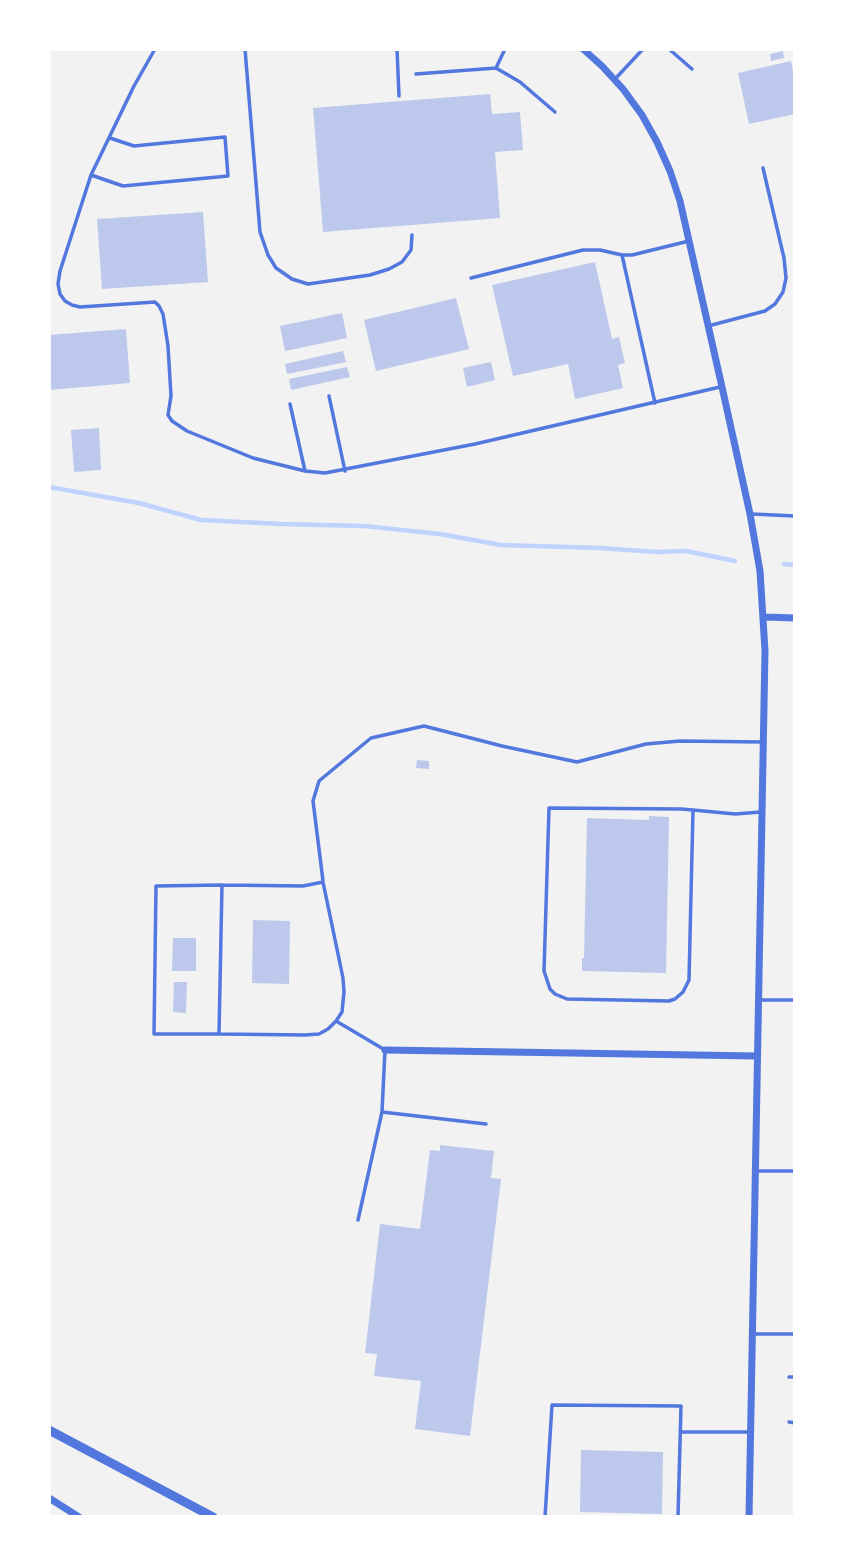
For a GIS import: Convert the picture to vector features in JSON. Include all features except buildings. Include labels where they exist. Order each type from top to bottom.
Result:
[{"type":"street","points":[[583,49],[614,79],[642,115],[670,171],[680,201],[722,387],[760,571],[764,617],[763,742],[749,1517]]},
{"type":"street","points":[[764,617],[795,618]]},
{"type":"street","points":[[385,1049],[756,1056]]},
{"type":"street","points":[[49,1430],[213,1517]]},
{"type":"street","points":[[49,1498],[79,1517]]},
{"type":"lane","points":[[155,49],[91,175],[58,284],[65,301],[80,307],[155,302],[159,306],[163,314],[168,346],[171,396],[168,415],[187,431],[253,458],[305,471],[325,473],[475,444],[722,387]]},
{"type":"lane","points":[[244,49],[260,232],[276,268],[292,279],[308,284],[370,275],[402,262],[411,250],[412,235]]},
{"type":"lane","points":[[397,49],[399,96]]},
{"type":"lane","points":[[496,68],[505,49]]},
{"type":"lane","points":[[614,79],[643,49]]},
{"type":"lane","points":[[669,49],[692,69]]},
{"type":"lane","points":[[416,74],[496,68],[520,82],[555,112]]},
{"type":"lane","points":[[91,175],[123,186],[228,176],[225,138],[141,146],[110,138]]},
{"type":"lane","points":[[708,326],[765,311],[775,304],[783,292],[786,278],[784,258],[763,168]]},
{"type":"lane","points":[[471,278],[583,250],[632,255],[689,241]]},
{"type":"lane","points":[[622,255],[655,403]]},
{"type":"lane","points":[[329,396],[345,471]]},
{"type":"lane","points":[[290,404],[305,471]]},
{"type":"lane","points":[[750,514],[795,516]]},
{"type":"lane","points":[[323,882],[303,886],[156,886],[154,1034],[305,1035],[319,1034],[337,1021],[342,1012],[343,978],[323,882],[313,801],[319,782],[371,738],[424,726],[577,762],[646,744],[680,741],[763,742]]},
{"type":"lane","points":[[693,810],[689,980],[683,992],[669,1001],[567,999],[555,995],[544,971],[549,808],[693,810],[735,814],[761,812]]},
{"type":"lane","points":[[219,1034],[222,885]]},
{"type":"lane","points":[[758,1000],[795,1000]]},
{"type":"lane","points":[[337,1021],[385,1049],[382,1112],[358,1220]]},
{"type":"lane","points":[[382,1112],[486,1124]]},
{"type":"lane","points":[[755,1171],[795,1171]]},
{"type":"lane","points":[[752,1334],[795,1334]]},
{"type":"lane","points":[[789,1377],[795,1377]]},
{"type":"lane","points":[[545,1517],[552,1405],[681,1406],[678,1517]]},
{"type":"lane","points":[[789,1422],[795,1423]]},
{"type":"lane","points":[[681,1432],[750,1432]]},
{"type":"waterway","points":[[49,487],[139,503],[201,520],[364,526],[440,534],[501,545],[686,551],[735,561]]},
{"type":"waterway","points":[[784,564],[795,565]]}]
